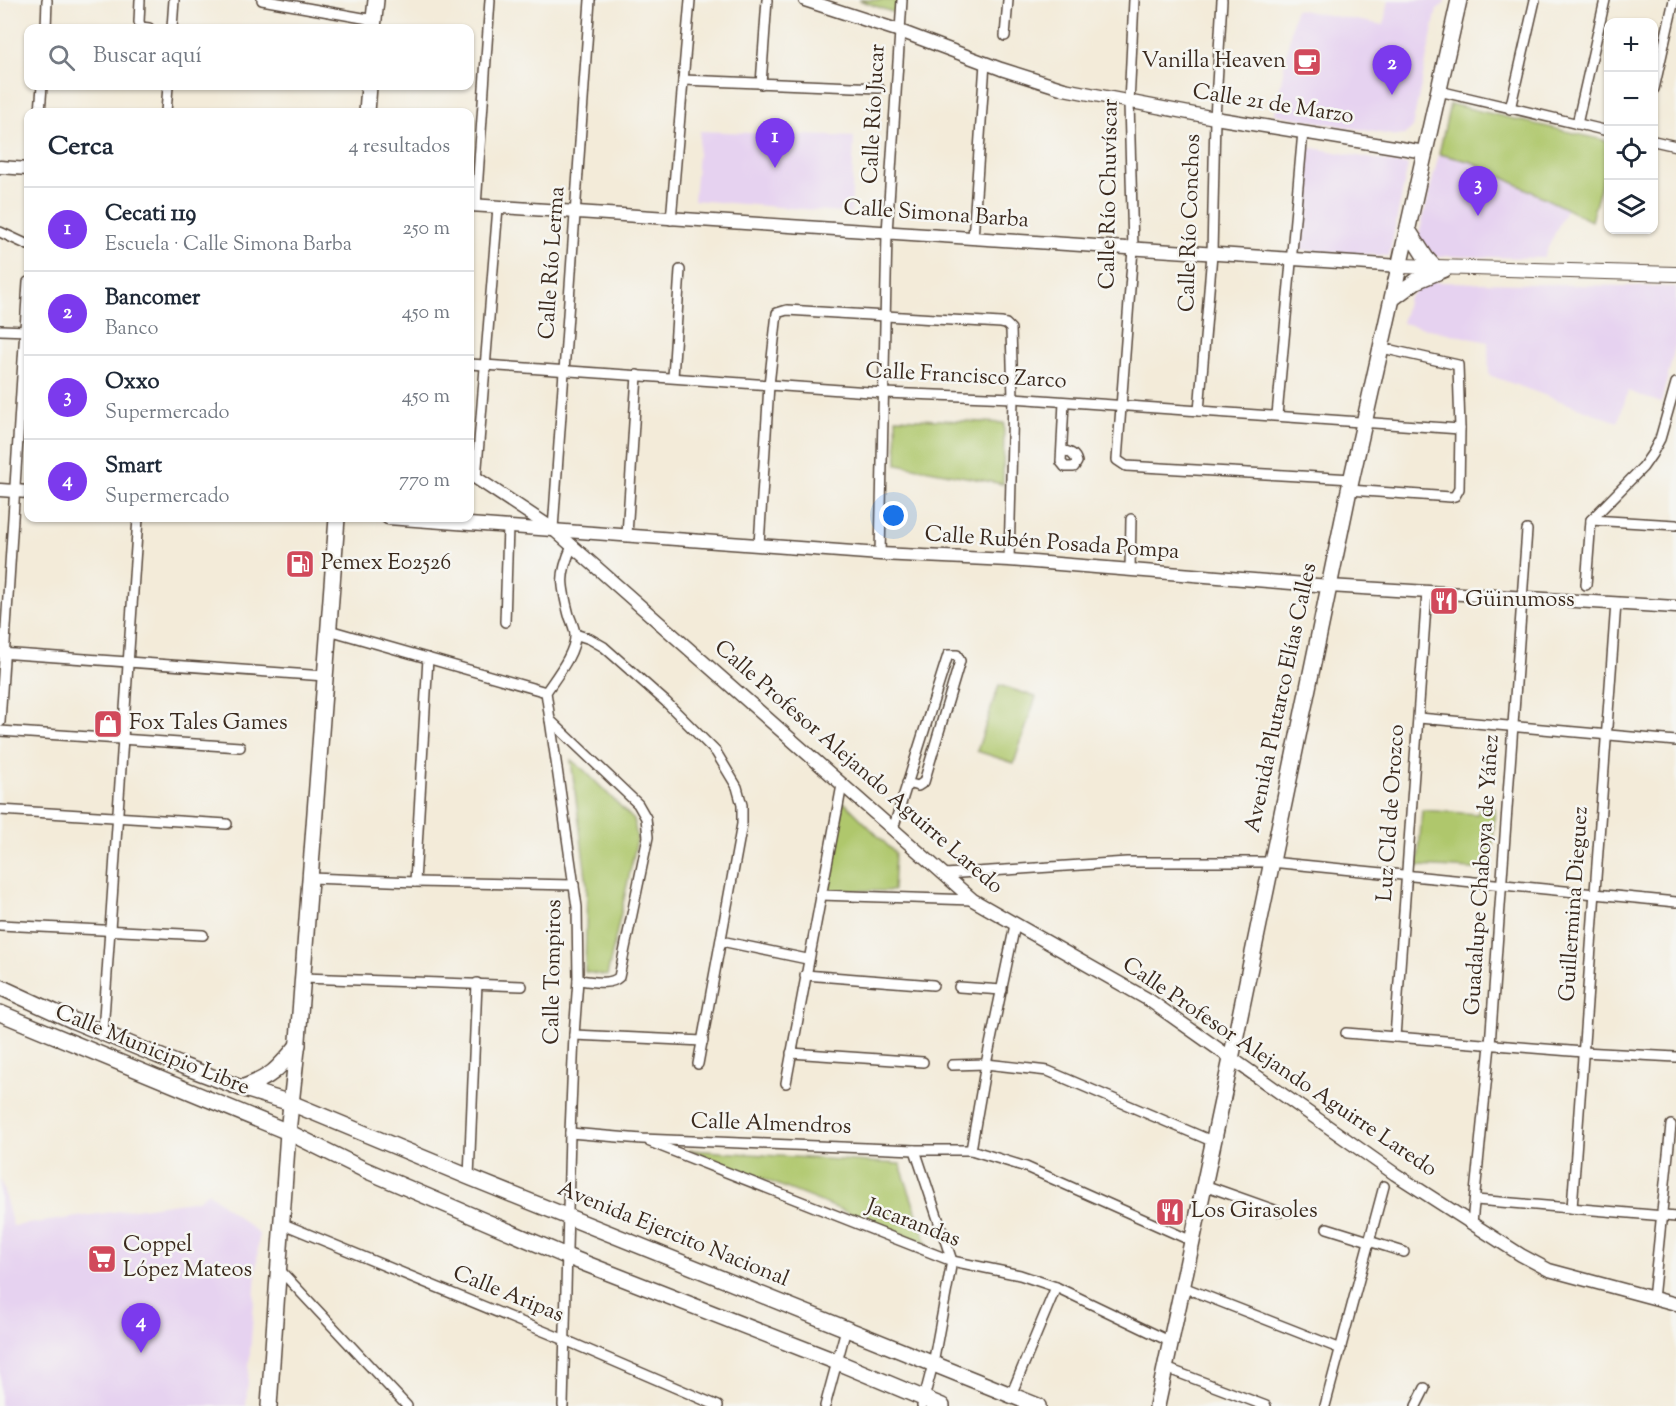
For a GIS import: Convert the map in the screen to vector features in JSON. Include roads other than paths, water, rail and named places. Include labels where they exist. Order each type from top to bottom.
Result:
[{"type":"main road","points":[[374,24],[376,0]]},
{"type":"main road","name":"Avenida Plutarco Elías Calles","points":[[1157,1406],[1350,484],[1459,0]]},
{"type":"main road","points":[[367,108],[369,90]]},
{"type":"main road","points":[[1408,230],[1426,258],[1441,269]]},
{"type":"main road","points":[[1400,266],[1441,269],[1676,274]]},
{"type":"main road","points":[[1392,298],[1416,281],[1441,269]]},
{"type":"main road","points":[[269,1406],[280,1223],[298,1045],[337,522]]},
{"type":"main road","name":"Avenida Ejercito Nacional","points":[[0,987],[183,1066],[240,1088],[291,1103],[1038,1406]]},
{"type":"main road","name":"Calle Municipio Libre","points":[[0,1012],[288,1132]]},
{"type":"main road","points":[[240,1088],[260,1082],[272,1074],[298,1045]]},
{"type":"main road","points":[[171,1083],[183,1066]]},
{"type":"main road","points":[[288,1132],[363,1168],[566,1256],[837,1362],[923,1402],[942,1406]]},
{"type":"street","points":[[46,24],[47,0]]},
{"type":"street","points":[[140,0],[140,24]]},
{"type":"street","points":[[171,24],[174,0]]},
{"type":"street","points":[[262,0],[374,24]]},
{"type":"street","points":[[474,193],[490,0]]},
{"type":"street","name":"Calle Río Lerma","points":[[553,529],[590,0]]},
{"type":"street","points":[[672,220],[690,0]]},
{"type":"street","points":[[761,84],[767,0]]},
{"type":"street","name":"Calle 21 de Marzo","points":[[806,0],[1065,89],[1215,118],[1425,152]]},
{"type":"street","name":"Calle Río Jucar","points":[[880,554],[887,233],[902,0]]},
{"type":"street","points":[[1005,36],[1008,0]]},
{"type":"street","name":"Calle Río Chuvíscar","points":[[1134,0],[1130,103],[1132,249],[1119,405],[1117,460],[1126,466],[1350,484]]},
{"type":"street","name":"Calle Río Conchos","points":[[1199,411],[1212,254],[1215,118],[1222,0]]},
{"type":"street","points":[[1510,109],[1535,0]]},
{"type":"street","points":[[1577,124],[1605,0]]},
{"type":"street","points":[[1657,72],[1674,0]]},
{"type":"street","points":[[974,239],[985,63]]},
{"type":"street","points":[[683,80],[879,88]]},
{"type":"street","points":[[40,108],[42,90]]},
{"type":"street","points":[[166,108],[168,90]]},
{"type":"street","points":[[1439,91],[1604,130]]},
{"type":"street","points":[[1278,416],[1303,132]]},
{"type":"street","points":[[1658,142],[1676,146]]},
{"type":"street","points":[[0,167],[24,169]]},
{"type":"street","name":"Calle Simona Barba","points":[[474,205],[672,220],[1400,266]]},
{"type":"street","points":[[474,469],[487,365],[498,207]]},
{"type":"street","points":[[0,232],[24,242]]},
{"type":"street","points":[[673,377],[680,270]]},
{"type":"street","points":[[759,545],[769,385],[776,316],[779,311],[787,310],[1001,323],[1009,326],[1013,334],[1009,560]]},
{"type":"street","points":[[0,330],[24,331]]},
{"type":"street","points":[[1350,484],[1455,496],[1459,489],[1458,365],[1382,348]]},
{"type":"street","name":"Calle Francisco Zarco","points":[[474,364],[884,393],[1012,398],[1460,429]]},
{"type":"street","points":[[0,722],[2,653],[24,371]]},
{"type":"street","points":[[627,535],[637,375]]},
{"type":"street","points":[[1586,585],[1591,520],[1643,467],[1652,454],[1660,439],[1676,383]]},
{"type":"street","points":[[1062,450],[1064,402]]},
{"type":"street","name":"Calle Profesor Alejando Aguirre Laredo","points":[[474,478],[553,529],[973,900],[1149,1000],[1395,1174],[1521,1255],[1549,1270],[1676,1304]]},
{"type":"street","points":[[0,490],[24,492]]},
{"type":"street","points":[[1130,570],[1131,519]]},
{"type":"street","points":[[1591,520],[1676,525]]},
{"type":"street","points":[[103,1032],[138,522]]},
{"type":"street","name":"Calle Rubén Posada Pompa","points":[[441,522],[880,554],[1009,560],[1329,586],[1676,607]]},
{"type":"street","points":[[505,622],[508,527]]},
{"type":"street","name":"Guadalupe Chaboya de Yáñez","points":[[1473,1223],[1491,1045],[1527,530]]},
{"type":"street","points":[[329,630],[546,692],[562,670],[575,634],[562,581],[563,567],[572,546]]},
{"type":"street","name":"Luz CId de Orozco","points":[[1395,1037],[1427,592]]},
{"type":"street","name":"Guillermina Dieguez","points":[[1572,1208],[1616,603]]},
{"type":"street","points":[[575,634],[604,647],[666,702],[716,752],[737,787],[742,805],[742,825],[698,1064]]},
{"type":"street","points":[[2,653],[326,676]]},
{"type":"street","points":[[893,829],[948,655],[957,655],[960,661],[924,782],[918,786],[908,783]]},
{"type":"street","points":[[415,882],[428,658]]},
{"type":"street","name":"Calle Tompiros","points":[[546,692],[577,907],[578,980],[573,1035],[564,1406]]},
{"type":"street","points":[[928,716],[942,720]]},
{"type":"street","points":[[1419,718],[1676,741]]},
{"type":"street","points":[[550,720],[638,804],[646,818],[648,837],[619,977],[608,982],[578,980]]},
{"type":"street","points":[[0,731],[240,747]]},
{"type":"street","points":[[786,1083],[807,959],[842,785]]},
{"type":"street","points":[[0,810],[228,824]]},
{"type":"street","points":[[945,874],[1127,862],[1271,862],[1676,902]]},
{"type":"street","points":[[311,878],[574,885]]},
{"type":"street","points":[[820,895],[973,900]]},
{"type":"street","points":[[0,925],[203,935]]},
{"type":"street","points":[[971,1150],[1015,925]]},
{"type":"street","points":[[721,941],[807,959]]},
{"type":"street","points":[[805,975],[933,985]]},
{"type":"street","points":[[303,978],[522,986]]},
{"type":"street","points":[[469,1177],[477,983]]},
{"type":"street","points":[[959,987],[1002,990]]},
{"type":"street","points":[[1346,1033],[1676,1057]]},
{"type":"street","points":[[573,1035],[703,1041]]},
{"type":"street","points":[[791,1053],[923,1062]]},
{"type":"street","points":[[952,1065],[986,1064],[1048,1071],[1214,1142]]},
{"type":"street","points":[[1653,1299],[1671,1125]]},
{"type":"street","name":"Calle Almendros","points":[[570,1134],[915,1150],[971,1150],[1026,1167],[1192,1241]]},
{"type":"street","name":"Jacarandas","points":[[642,1138],[952,1261],[1020,1275],[1056,1287],[1171,1342]]},
{"type":"street","points":[[915,1150],[952,1261],[933,1364],[923,1402]]},
{"type":"street","points":[[1204,1185],[1280,1212]]},
{"type":"street","points":[[1325,1406],[1383,1186]]},
{"type":"street","points":[[1476,1200],[1676,1217]]},
{"type":"street","name":"Calle Aripas","points":[[280,1223],[565,1340],[703,1403],[718,1406]]},
{"type":"street","points":[[1327,1228],[1369,1243],[1404,1252]]},
{"type":"street","points":[[279,1268],[407,1406]]},
{"type":"street","points":[[1011,1395],[1056,1287]]},
{"type":"street","points":[[1183,1287],[1341,1349]]},
{"type":"street","points":[[825,1406],[846,1329]]},
{"type":"street","points":[[1166,1368],[1266,1406]]},
{"type":"street","points":[[1416,1406],[1425,1388]]},
{"type":"place","name":"Vanilla Heaven","points":[[1307,62]]},
{"type":"place","name":"Bancomer","points":[[1392,95]]},
{"type":"place","name":"Cecati 119","points":[[775,168]]},
{"type":"place","name":"Oxxo","points":[[1478,216]]},
{"type":"place","name":"Pemex E02526","points":[[300,564]]},
{"type":"place","name":"Güinumoss","points":[[1444,601]]},
{"type":"place","name":"Fox Tales Games","points":[[108,724]]},
{"type":"place","name":"Los Girasoles","points":[[1170,1212]]},
{"type":"place","name":"Coppel López Mateos","points":[[102,1259]]},
{"type":"place","name":"Smart","points":[[141,1353]]}]
